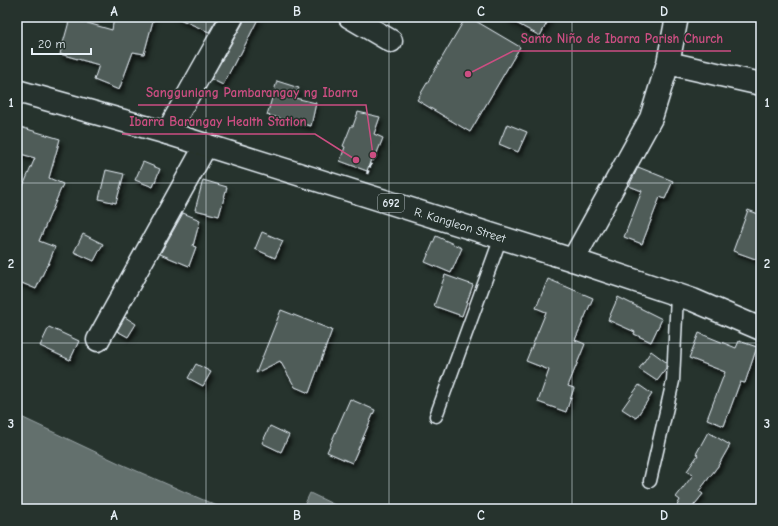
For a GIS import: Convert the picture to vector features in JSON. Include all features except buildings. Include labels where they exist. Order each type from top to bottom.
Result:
[{"type":"main road","points":[[167,133],[232,17]]},
{"type":"main road","points":[[350,17],[391,41]]},
{"type":"main road","points":[[573,260],[651,118],[668,63],[677,17]]},
{"type":"main road","points":[[668,63],[761,84]]},
{"type":"main road","name":"R. Kangleon Street","points":[[17,91],[167,133],[573,260],[677,294],[761,329]]},
{"type":"main road","points":[[98,340],[206,145]]},
{"type":"lane","points":[[436,416],[501,237]]},
{"type":"lane","points":[[650,481],[673,381],[677,294]]},
{"type":"path","points":[[368,173],[374,157]]},
{"type":"shaded area","points":[[17,415],[121,464],[224,509],[17,509]]},
{"type":"shaded area","points":[[310,493],[339,507],[338,509],[303,508]]},
{"type":"place","name":"Santo Niño de Ibarra Parish Church","points":[[468,74]]},
{"type":"place","name":"Sangguniang Pambarangay ng Ibarra","points":[[373,155]]},
{"type":"place","name":"Ibarra Barangay Health Station","points":[[356,160]]}]
